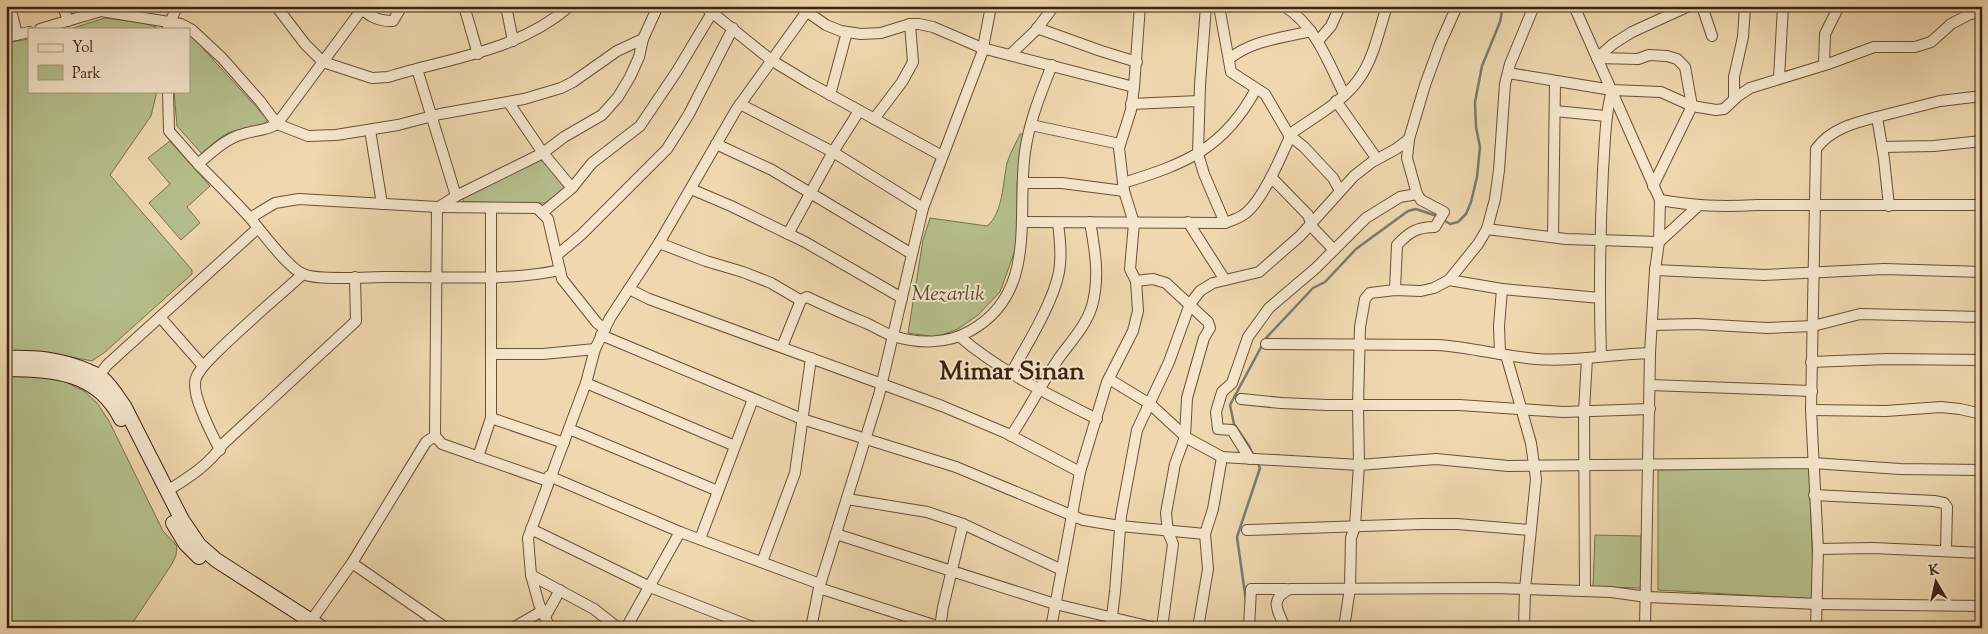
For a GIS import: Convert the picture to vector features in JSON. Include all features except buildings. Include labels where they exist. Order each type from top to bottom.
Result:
[{"type":"main road","points":[[6,358],[54,360],[74,365],[96,381],[124,406],[182,520],[199,545],[216,560],[314,626]]},
{"type":"main road","points":[[6,369],[48,370],[96,381]]},
{"type":"main road","points":[[96,381],[118,413],[160,498],[185,543],[208,566],[314,626]]},
{"type":"street","points":[[10,6],[17,35]]},
{"type":"street","points":[[63,6],[68,21]]},
{"type":"street","points":[[168,26],[177,6]]},
{"type":"street","points":[[276,6],[305,44],[323,62],[372,78],[388,77],[478,54],[513,41],[555,19],[570,6]]},
{"type":"street","points":[[198,164],[221,144],[244,134],[269,129],[277,124],[360,8],[375,18],[393,21],[402,6]]},
{"type":"street","points":[[464,6],[478,54]]},
{"type":"street","points":[[506,6],[513,41]]},
{"type":"street","points":[[437,208],[456,196],[543,153],[564,137],[602,114],[618,97],[639,57],[643,40],[658,6]]},
{"type":"street","points":[[1010,55],[1038,28],[1054,6]]},
{"type":"street","points":[[1051,628],[1080,472],[1109,379],[1134,325],[1138,311],[1136,281],[1130,269],[1134,223],[1123,187],[1120,144],[1132,104],[1140,6]]},
{"type":"street","points":[[1206,6],[1199,101],[1198,154],[1204,174],[1225,223]]},
{"type":"street","points":[[1219,6],[1231,72],[1265,94],[1289,135],[1304,147],[1333,178],[1340,191]]},
{"type":"street","points":[[1284,6],[1293,12],[1318,41],[1340,98],[1376,159]]},
{"type":"street","points":[[1318,41],[1331,26],[1340,6]]},
{"type":"street","points":[[1023,222],[1225,223],[1237,219],[1248,212],[1271,177],[1289,139],[1289,135],[1340,98],[1359,80],[1368,65],[1387,6]]},
{"type":"street","points":[[1395,290],[1397,245],[1406,235],[1422,227],[1435,227],[1444,212],[1421,200],[1417,194],[1407,158],[1409,139],[1425,85],[1457,6]]},
{"type":"street","points":[[1344,628],[1350,588],[1351,538],[1355,526],[1359,464],[1359,344],[1365,299],[1370,293],[1395,290],[1421,291],[1434,288],[1449,280],[1478,244],[1486,230],[1495,200],[1508,73],[1534,6]]},
{"type":"street","points":[[1575,6],[1660,200],[1659,242],[1655,270],[1650,353],[1646,628]]},
{"type":"street","points":[[1597,58],[1613,44],[1632,32],[1689,6]]},
{"type":"street","points":[[1702,6],[1712,36]]},
{"type":"street","points":[[1734,99],[1734,77],[1743,37],[1745,6]]},
{"type":"street","points":[[1779,78],[1783,6]]},
{"type":"street","points":[[1824,65],[1826,34],[1839,6]]},
{"type":"street","points":[[811,628],[820,586],[881,385],[923,208],[982,48],[990,7]]},
{"type":"street","points":[[44,28],[102,8],[168,26],[181,24],[188,28]]},
{"type":"street","points":[[542,213],[572,188],[592,163],[640,126],[677,71],[711,8],[771,60],[830,95],[942,156]]},
{"type":"street","points":[[550,628],[543,614],[531,575],[527,548],[531,529],[548,479],[564,443],[586,383],[595,349],[628,289],[659,243],[740,104],[808,8],[826,25],[848,32],[861,34],[881,33],[910,24],[933,27],[982,48],[1134,87]]},
{"type":"street","points":[[1508,73],[1612,90],[1662,92],[1692,106],[1716,110],[1724,108],[1750,88],[1824,65],[1874,46],[1915,47],[1931,42],[1951,24],[1968,15],[1982,12]]},
{"type":"street","points":[[874,118],[902,82],[913,62],[910,24]]},
{"type":"street","points":[[557,255],[600,217],[667,149],[689,114],[733,28]]},
{"type":"street","points":[[1038,28],[1136,62]]},
{"type":"street","points":[[190,29],[242,80],[277,124],[308,136],[336,135],[370,130],[509,103],[560,88],[573,82],[617,50],[643,40]]},
{"type":"street","points":[[1229,59],[1236,53],[1262,42],[1311,31]]},
{"type":"street","points":[[6,37],[28,32]]},
{"type":"street","points":[[830,95],[848,32]]},
{"type":"street","points":[[1597,58],[1638,59],[1649,54],[1677,59],[1685,67],[1692,106],[1653,186]]},
{"type":"street","points":[[782,347],[801,300],[807,297],[893,336],[922,342],[942,341],[960,337],[991,316],[1003,301],[1012,284],[1018,264],[1022,242],[1025,153],[1037,102],[1052,65]]},
{"type":"street","points":[[417,69],[430,117],[456,196]]},
{"type":"street","points":[[1553,237],[1555,81]]},
{"type":"street","points":[[1023,183],[1062,183],[1123,187],[1161,172],[1198,154],[1230,130],[1246,108],[1256,89]]},
{"type":"street","points":[[1601,356],[1601,241],[1606,116],[1612,90]]},
{"type":"street","points":[[168,92],[169,131],[288,262],[303,274],[317,277],[355,278],[491,276],[538,275],[560,270]]},
{"type":"street","points":[[1816,628],[1818,549],[1811,410],[1816,149],[1823,140],[1836,131],[1877,117],[1940,101],[1982,96]]},
{"type":"street","points":[[1132,104],[1199,101]]},
{"type":"street","points":[[509,103],[543,153],[572,188]]},
{"type":"street","points":[[740,104],[833,152],[923,208]]},
{"type":"street","points":[[788,234],[833,152],[859,111]]},
{"type":"street","points":[[1556,111],[1606,116]]},
{"type":"street","points":[[1877,117],[1888,206]]},
{"type":"street","points":[[1031,125],[1120,144]]},
{"type":"street","points":[[370,130],[382,204]]},
{"type":"street","points":[[1108,628],[1112,616],[1120,526],[1137,430],[1169,362],[1190,304],[1200,291],[1213,284],[1259,272],[1300,236],[1354,176],[1376,159],[1396,149],[1409,139]]},
{"type":"street","points":[[1882,147],[1934,146],[1982,141]]},
{"type":"street","points":[[716,144],[772,170],[912,254]]},
{"type":"street","points":[[1271,177],[1308,215],[1320,236],[1334,250]]},
{"type":"street","points":[[691,189],[805,242],[902,298]]},
{"type":"street","points":[[1250,459],[1232,430],[1218,429],[1216,412],[1222,392],[1232,383],[1240,357],[1255,325],[1269,308],[1316,268],[1366,218],[1400,197],[1417,194]]},
{"type":"street","points":[[250,218],[275,203],[288,199],[312,198],[437,208],[537,208],[548,219],[562,278],[603,332],[802,419],[981,476],[1083,520],[1168,532],[1205,534]]},
{"type":"street","points":[[1660,200],[1698,206],[1982,205]]},
{"type":"street","points":[[1486,230],[1601,241],[1659,242],[1698,206]]},
{"type":"street","points":[[437,208],[435,436],[442,444],[548,479],[820,586],[941,628],[951,572],[963,524]]},
{"type":"street","points":[[478,457],[491,418],[491,208]]},
{"type":"street","points":[[1011,436],[1059,358],[1082,327],[1092,307],[1096,283],[1096,260],[1090,222]]},
{"type":"street","points":[[1188,222],[1224,280]]},
{"type":"street","points":[[1011,372],[1055,286],[1059,273],[1060,259],[1058,223]]},
{"type":"street","points":[[96,381],[107,365],[258,228]]},
{"type":"street","points":[[659,243],[771,283],[801,300]]},
{"type":"street","points":[[1655,270],[1756,274],[1884,269],[1982,272]]},
{"type":"street","points":[[220,450],[200,404],[195,379],[203,366],[230,338],[303,274]]},
{"type":"street","points":[[167,491],[191,477],[220,450],[223,444],[356,321],[355,278]]},
{"type":"street","points":[[1136,281],[1153,279],[1166,283],[1208,322],[1210,328],[1204,338],[1186,398],[1185,437],[1175,464],[1167,504],[1168,532],[1173,544],[1162,628]]},
{"type":"street","points":[[1449,280],[1502,289],[1600,298]]},
{"type":"street","points":[[628,289],[649,299],[942,406],[1011,436],[1080,472]]},
{"type":"street","points":[[1502,289],[1499,326],[1503,354],[1521,408],[1535,466],[1536,479],[1525,589],[1524,628]]},
{"type":"street","points":[[1652,325],[1696,324],[1768,328],[1813,326],[1860,314],[1982,317]]},
{"type":"street","points":[[160,317],[203,366]]},
{"type":"street","points":[[960,337],[977,352],[1040,391],[1097,419]]},
{"type":"street","points":[[1266,344],[1437,344],[1537,359],[1587,358],[1650,353]]},
{"type":"street","points":[[491,354],[544,354],[595,349]]},
{"type":"street","points":[[762,562],[794,473],[811,358]]},
{"type":"street","points":[[1585,591],[1586,465],[1584,411],[1587,358]]},
{"type":"street","points":[[1812,362],[1887,359],[1982,360]]},
{"type":"street","points":[[1109,379],[1150,404],[1185,437],[1222,457],[1359,464],[1436,459],[1484,464],[1535,466],[1814,463],[1892,469],[1982,470]]},
{"type":"street","points":[[586,383],[735,446]]},
{"type":"street","points":[[1650,385],[1812,391]]},
{"type":"street","points":[[700,539],[753,399]]},
{"type":"street","points":[[1241,399],[1281,404],[1459,405],[1563,412],[1650,409]]},
{"type":"street","points":[[1811,410],[1886,411],[1941,407],[1982,414]]},
{"type":"street","points":[[491,418],[564,443]]},
{"type":"street","points":[[569,429],[718,491]]},
{"type":"street","points":[[314,626],[426,442],[435,436]]},
{"type":"street","points":[[1198,628],[1208,569],[1205,534],[1213,509],[1222,457]]},
{"type":"street","points":[[1814,495],[1944,503],[1947,508],[1946,550]]},
{"type":"street","points":[[847,499],[927,512],[963,524],[1062,570]]},
{"type":"street","points":[[1247,530],[1295,527],[1457,524],[1530,530]]},
{"type":"street","points":[[531,529],[650,587],[755,628]]},
{"type":"street","points":[[626,628],[680,532]]},
{"type":"street","points":[[836,534],[1055,604],[1112,616],[1156,628]]},
{"type":"street","points":[[1818,549],[1873,548],[1982,553]]},
{"type":"street","points":[[352,563],[446,628]]},
{"type":"street","points":[[531,575],[594,609],[618,628]]},
{"type":"street","points":[[1250,628],[1251,589],[1525,589],[1611,592],[1647,597],[1818,604],[1982,606]]},
{"type":"street","points":[[1285,628],[1276,601],[1280,594],[1290,589]]},
{"type":"street","points":[[513,628],[543,614],[560,590]]},
{"type":"green space","points":[[105,18],[144,23],[156,27],[156,28],[73,28]]},
{"type":"green space","points":[[190,34],[194,36],[268,120],[260,126],[230,132],[202,154],[177,126],[174,92],[190,92]]},
{"type":"green space","points":[[28,39],[28,92],[157,92],[151,116],[110,175],[192,270],[192,274],[105,352],[92,361],[45,352],[6,351],[6,43]]},
{"type":"green space","name":"Mezarlık","points":[[1020,134],[1024,134],[1017,184],[1018,242],[1000,292],[978,315],[958,329],[936,337],[908,333],[923,240],[930,218],[987,226],[992,221],[999,206],[1007,163]]},
{"type":"green space","points":[[170,141],[210,186],[187,207],[200,223],[181,240],[149,203],[170,184],[148,158]]},
{"type":"green space","points":[[538,160],[546,162],[565,186],[565,189],[545,203],[463,202],[463,196]]},
{"type":"green space","points":[[40,375],[61,380],[84,391],[97,403],[109,421],[163,531],[177,546],[172,564],[129,628],[6,628],[6,376]]},
{"type":"green space","points":[[1809,468],[1814,599],[1658,590],[1658,470]]},
{"type":"green space","points":[[1595,535],[1641,536],[1641,588],[1593,587]]},
{"type":"waterway","points":[[1442,219],[1450,224],[1458,222],[1466,214],[1471,202],[1477,177],[1480,147],[1476,127],[1475,102],[1482,66],[1500,22],[1503,6]]},
{"type":"waterway","points":[[1254,457],[1234,424],[1230,405],[1266,338],[1313,288],[1325,282],[1356,249],[1408,211],[1416,209],[1437,216]]},
{"type":"waterway","points":[[1246,601],[1237,537],[1260,468],[1257,462]]},
{"type":"district","name":"Mimar Sinan","points":[[1012,372]]}]
